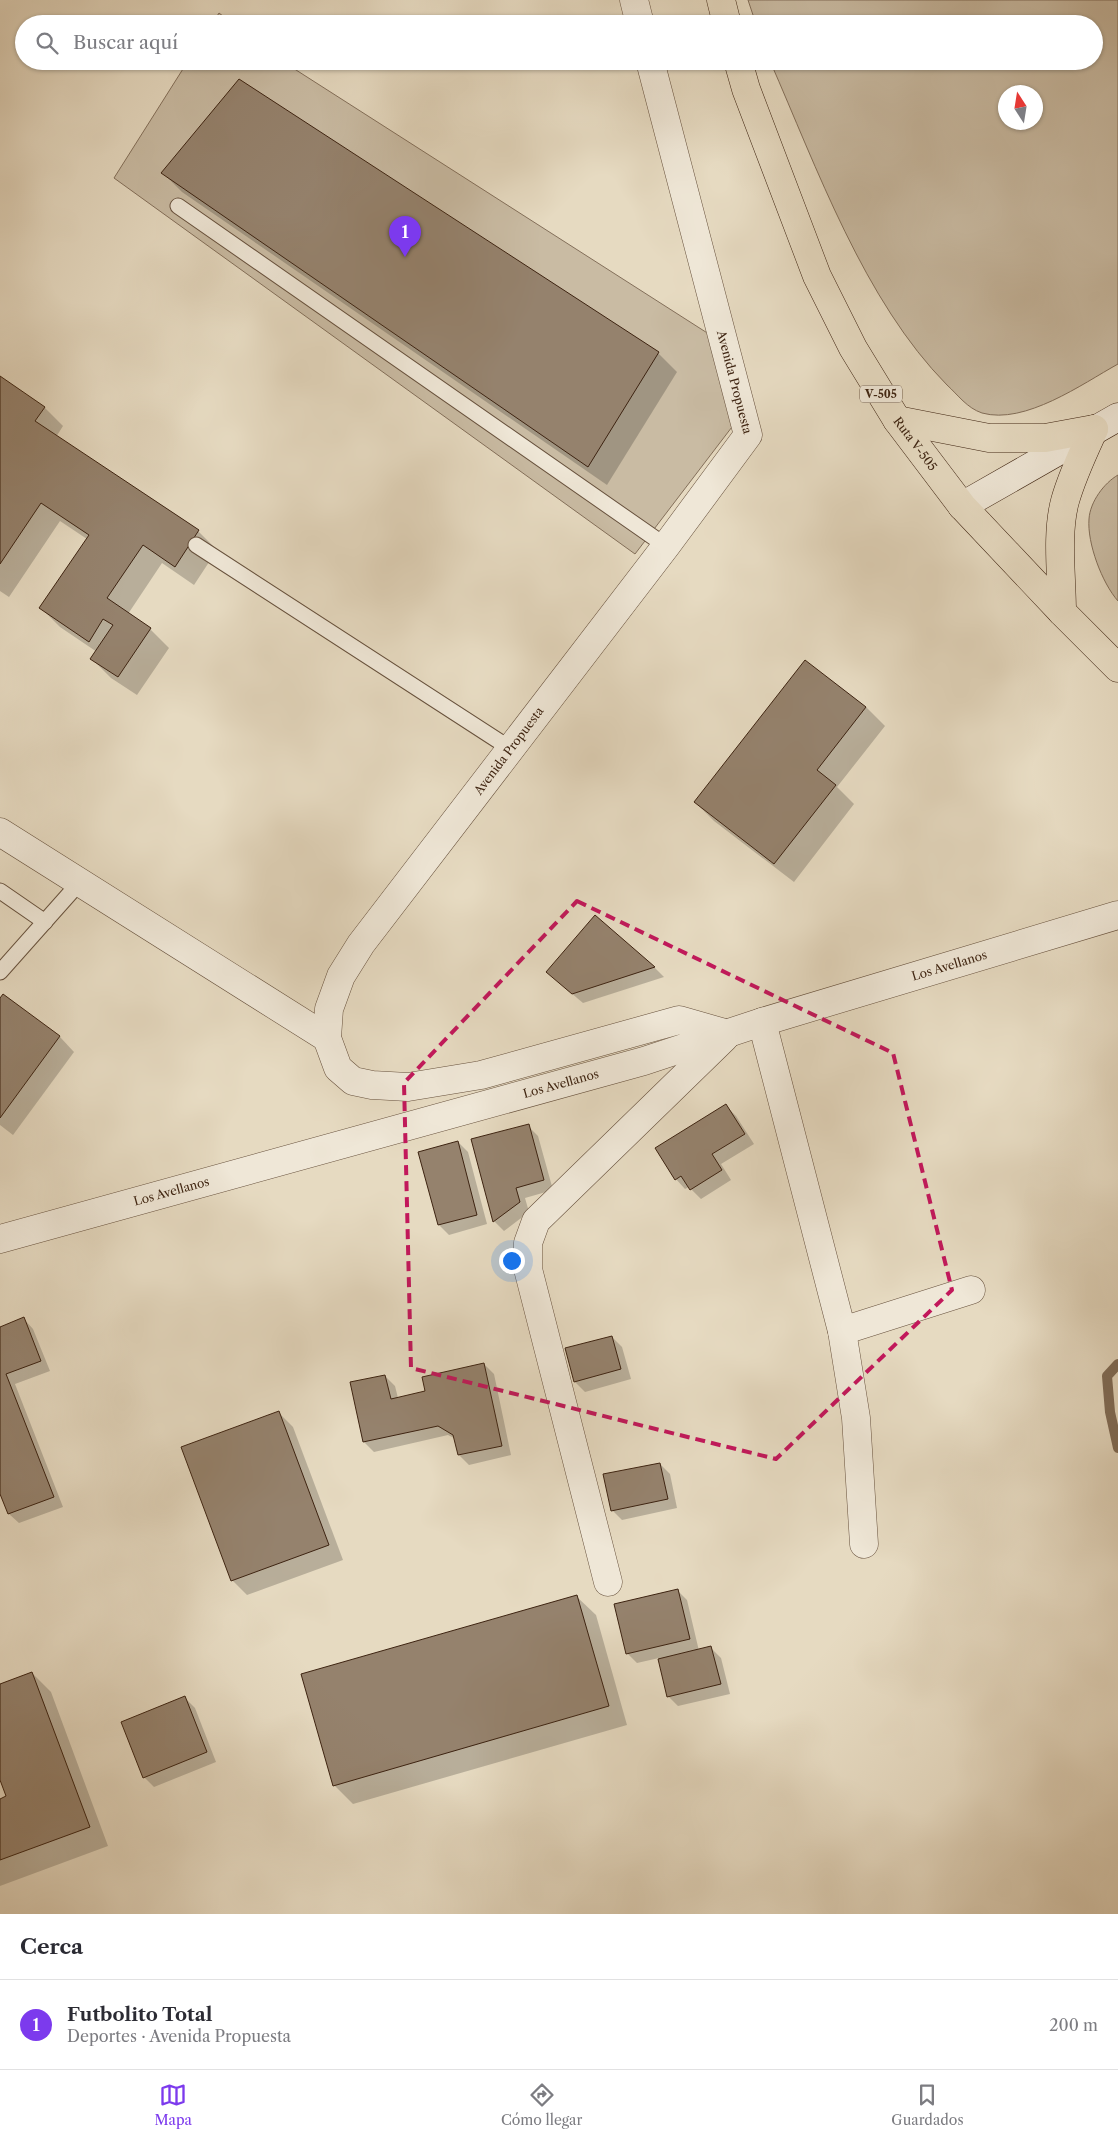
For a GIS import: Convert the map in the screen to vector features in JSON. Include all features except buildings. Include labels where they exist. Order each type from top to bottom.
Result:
[{"type":"main road","points":[[721,0],[725,15]]},
{"type":"main road","name":"Ruta V-505","points":[[741,70],[746,89],[817,276],[853,348],[897,420],[962,506],[1118,668]]},
{"type":"main road","points":[[897,420],[989,438],[1045,438],[1094,430]]},
{"type":"main road","points":[[1062,612],[1061,521],[1064,502],[1076,468],[1094,430]]},
{"type":"street","points":[[634,0],[638,15]]},
{"type":"street","name":"Avenida Propuesta","points":[[652,70],[748,435],[666,546],[361,944],[341,976],[328,1009],[327,1038],[338,1068],[353,1081],[372,1085],[408,1088],[481,1075],[679,1020],[728,1034]]},
{"type":"street","points":[[962,506],[1118,416]]},
{"type":"street","points":[[0,832],[327,1038]]},
{"type":"street","name":"Los Avellanos","points":[[0,1239],[644,1062],[762,1022],[1118,915]]},
{"type":"street","points":[[762,1022],[842,1331],[856,1418],[864,1544]]},
{"type":"street","points":[[608,1582],[528,1268],[528,1243],[536,1221],[728,1034]]},
{"type":"street","points":[[842,1331],[971,1290]]},
{"type":"lane","points":[[178,206],[666,546]]},
{"type":"lane","points":[[196,545],[511,748]]},
{"type":"lane","points":[[0,972],[80,882]]},
{"type":"lane","points":[[0,891],[45,922]]},
{"type":"highlighted area","points":[[577,901],[893,1053],[952,1290],[776,1459],[411,1368],[404,1083]]},
{"type":"shaded area","points":[[748,0],[1118,0],[1118,364],[1053,401],[1034,408],[999,415],[977,411],[967,405],[947,385],[917,351],[891,314],[845,232],[774,70],[1103,70],[1103,15],[753,15]]},
{"type":"shaded area","points":[[182,70],[296,70],[712,336],[735,423],[635,554],[114,178]]},
{"type":"shaded area","points":[[1118,475],[1118,601],[1106,584],[1093,551],[1089,519],[1095,500],[1108,483]]},
{"type":"waterway","points":[[1118,1364],[1107,1376],[1110,1412],[1118,1448]]},
{"type":"place","name":"Futbolito Total","points":[[405,257]]}]
